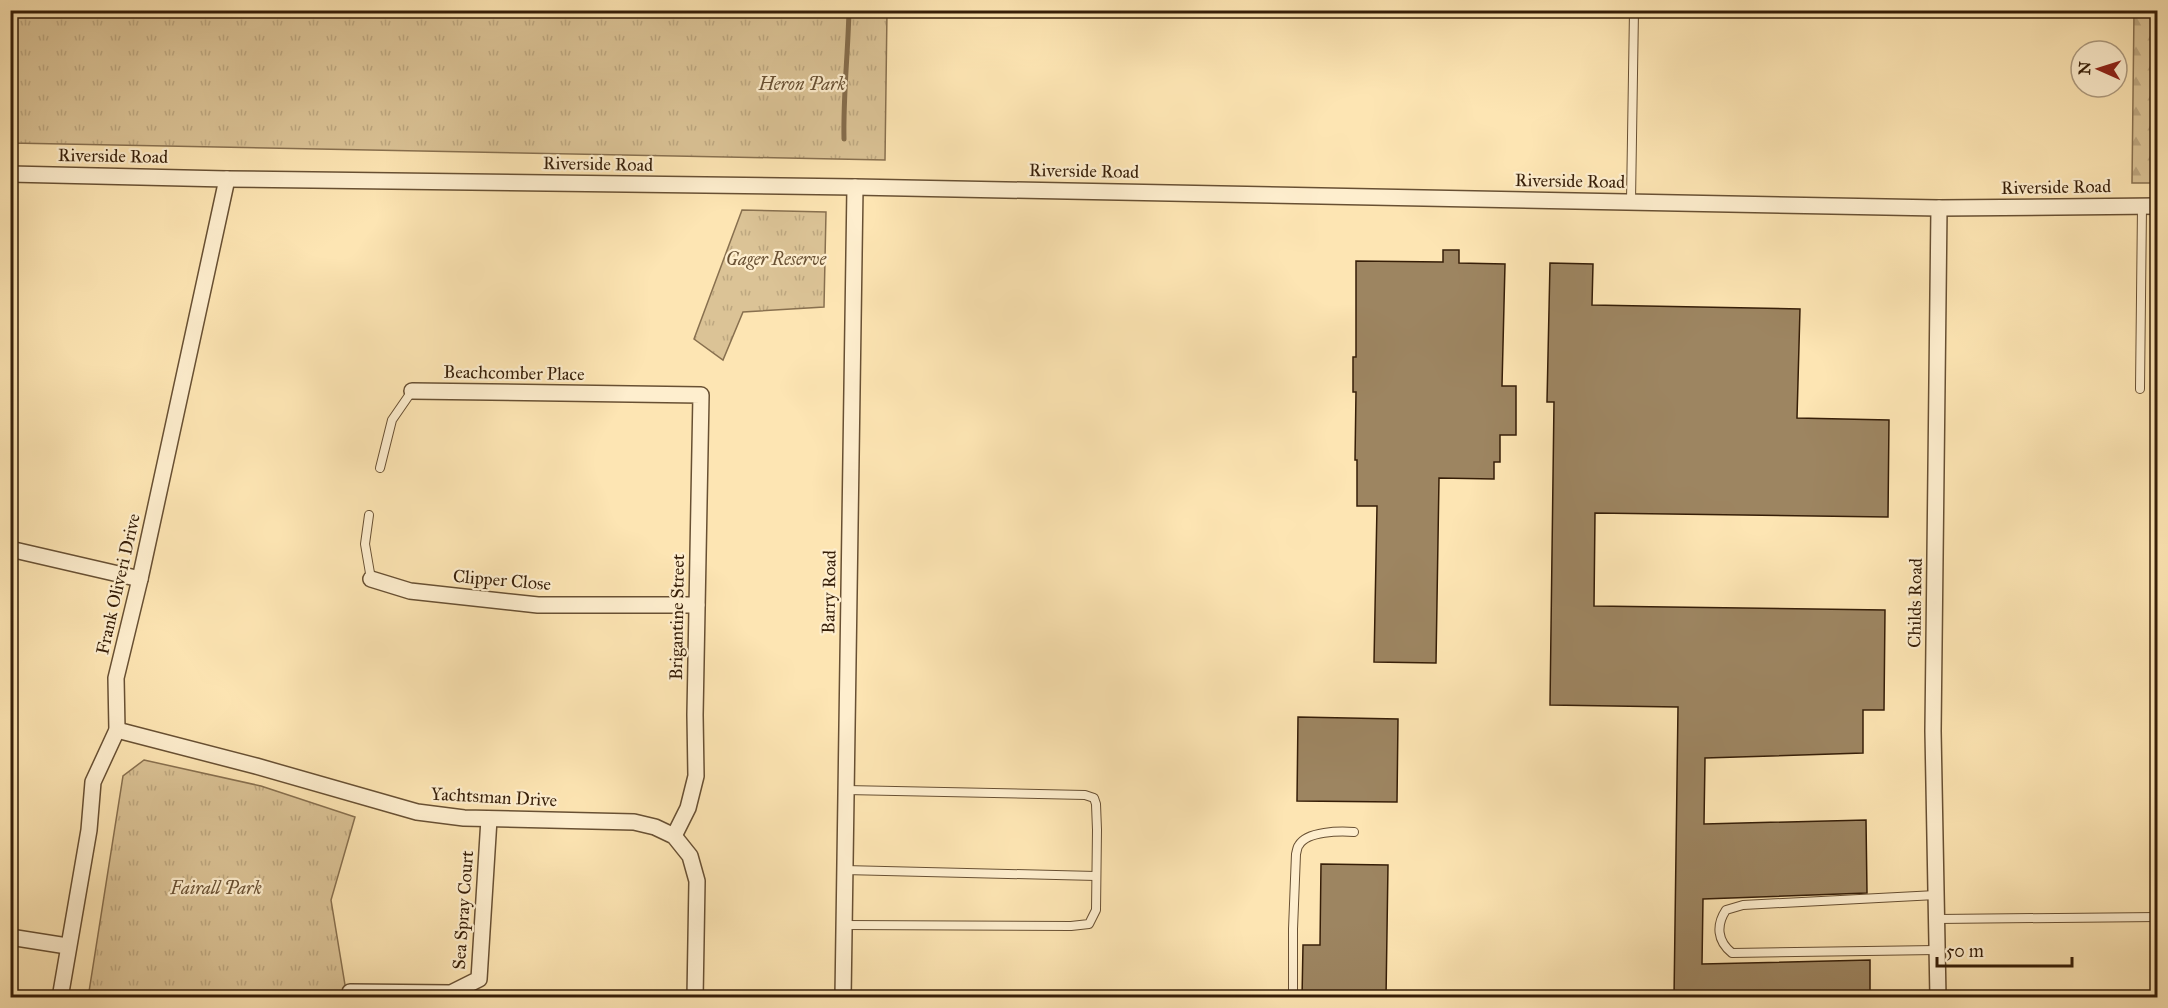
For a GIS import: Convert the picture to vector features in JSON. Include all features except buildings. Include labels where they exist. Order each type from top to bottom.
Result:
[{"type":"street","name":"Riverside Road","points":[[10,174],[855,187],[1939,208],[2150,206]]},
{"type":"street","name":"Frank Oliveri Drive","points":[[60,998],[88,830],[93,782],[117,730],[116,678],[140,579],[226,179]]},
{"type":"street","name":"Barry Road","points":[[843,998],[855,187]]},
{"type":"street","name":"Childs Road","points":[[1938,998],[1933,732],[1939,208]]},
{"type":"street","name":"Beachcomber Place","points":[[412,391],[701,395]]},
{"type":"street","name":"Brigantine Street","points":[[674,836],[688,808],[696,777],[695,715],[701,395]]},
{"type":"street","points":[[10,549],[140,579]]},
{"type":"street","name":"Clipper Close","points":[[371,579],[410,591],[538,605],[697,605]]},
{"type":"street","name":"Yachtsman Drive","points":[[117,730],[256,766],[417,812],[489,819],[634,822],[655,827],[674,836]]},
{"type":"street","name":"Sea Spray Court","points":[[350,992],[451,993],[479,979],[489,819]]},
{"type":"street","points":[[674,836],[690,856],[698,881],[695,998]]},
{"type":"street","points":[[10,937],[68,946]]},
{"type":"lane","points":[[1631,201],[1634,10]]},
{"type":"lane","points":[[2140,389],[2150,206]]},
{"type":"lane","name":"Beachcomber Place","points":[[380,468],[392,420],[412,391]]},
{"type":"lane","name":"Clipper Close","points":[[369,515],[365,544],[371,579]]},
{"type":"lane","points":[[844,925],[1071,926],[1089,924],[1096,910],[1096,804],[1094,798],[1085,795],[846,790]]},
{"type":"lane","points":[[1293,998],[1293,929],[1296,854],[1299,844],[1306,838],[1321,834],[1338,831],[1354,832]]},
{"type":"lane","points":[[844,870],[1096,876]]},
{"type":"lane","points":[[1936,895],[1743,905],[1726,910],[1720,920],[1719,938],[1724,947],[1732,953],[1937,950]]},
{"type":"lane","points":[[1937,919],[2157,917]]},
{"type":"green space","name":"Heron Park","points":[[11,10],[887,11],[885,160],[11,143]]},
{"type":"green space","points":[[2134,11],[2157,11],[2157,183],[2132,183]]},
{"type":"green space","name":"Gager Reserve","points":[[742,210],[826,212],[824,307],[743,312],[723,360],[694,339]]},
{"type":"green space","name":"Fairall Park","points":[[144,760],[261,786],[355,817],[331,900],[347,997],[88,998],[123,776]]},
{"type":"waterway","points":[[844,139],[849,10]]}]
